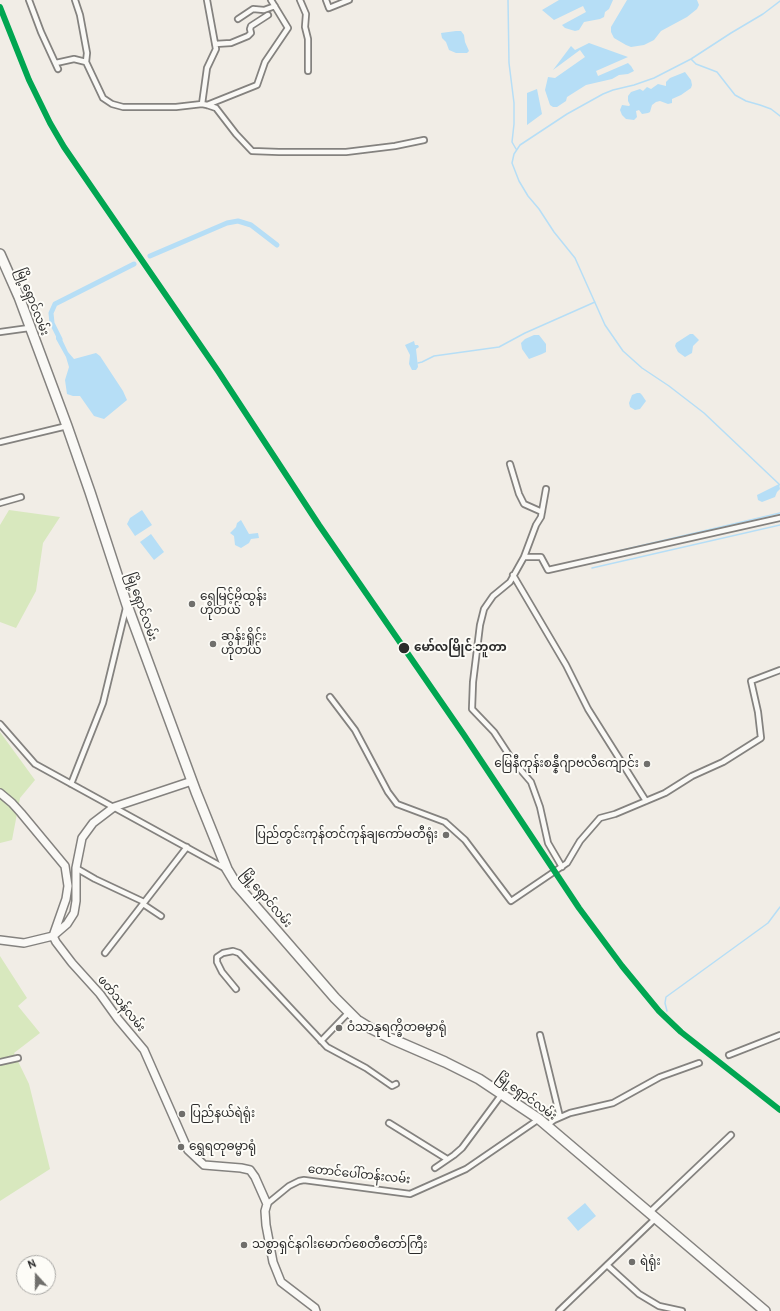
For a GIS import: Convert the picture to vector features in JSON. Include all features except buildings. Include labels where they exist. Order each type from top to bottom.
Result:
[{"type":"highway","name":"မြို့ရှောင်လမ်း","points":[[0,254],[19,297],[67,426],[127,605],[192,781],[226,869],[236,884],[276,931],[357,1020],[370,1028],[479,1079],[543,1122],[765,1311]]},
{"type":"street","points":[[29,0],[41,32],[58,69]]},
{"type":"street","points":[[75,0],[80,15],[86,62],[104,98],[112,104],[123,107],[176,107],[204,104],[257,85],[265,62],[288,28],[271,0]]},
{"type":"street","points":[[204,104],[207,68],[216,49],[207,0]]},
{"type":"street","points":[[300,0],[306,14],[305,27],[308,39],[308,71]]},
{"type":"street","points":[[326,0],[329,8],[349,0]]},
{"type":"street","points":[[238,19],[253,9],[264,10],[275,6]]},
{"type":"street","points":[[215,44],[231,43],[248,36],[251,33],[251,26],[268,15]]},
{"type":"street","points":[[56,63],[74,59],[86,62]]},
{"type":"street","points":[[204,104],[216,108],[236,134],[252,150],[279,152],[346,152],[395,146],[424,140]]},
{"type":"street","points":[[0,332],[30,328]]},
{"type":"street","points":[[0,442],[67,426]]},
{"type":"street","points":[[510,464],[519,494],[524,504],[542,512]]},
{"type":"street","points":[[546,489],[541,517],[536,524],[524,557],[510,582],[493,596],[484,609],[480,626],[473,682],[472,708],[494,732],[513,761],[531,782],[540,806],[548,843],[562,867]]},
{"type":"street","points":[[0,503],[21,497]]},
{"type":"street","points":[[524,557],[541,557],[548,570],[780,518]]},
{"type":"street","points":[[513,575],[566,665],[588,709],[646,801]]},
{"type":"street","points":[[71,784],[103,703],[127,605]]},
{"type":"street","points":[[330,697],[354,730],[388,792],[397,804],[445,822],[465,840],[511,901],[567,863],[580,841],[600,818],[615,814],[665,793],[692,776],[723,762],[760,738],[758,712],[751,681],[780,670]]},
{"type":"street","points":[[0,724],[35,764],[226,869]]},
{"type":"street","points":[[0,940],[24,943],[54,936],[67,924],[74,913],[76,901],[76,868],[82,838],[92,823],[114,807],[192,781]]},
{"type":"street","points":[[0,793],[21,812],[65,866],[68,886],[66,899],[54,936]]},
{"type":"street","points":[[105,954],[187,848]]},
{"type":"street","points":[[76,868],[143,903],[162,916]]},
{"type":"street","name":"ဖတ်သန်လမ်း","points":[[54,936],[56,942],[72,963],[100,994],[118,1019],[144,1050],[188,1150],[204,1165],[250,1170],[256,1177],[267,1204]]},
{"type":"street","points":[[236,989],[222,972],[217,962],[217,957],[223,952],[233,951],[239,953],[327,1047],[366,1068],[392,1086],[396,1084]]},
{"type":"street","points":[[321,1041],[349,1012]]},
{"type":"street","points":[[540,1035],[560,1117]]},
{"type":"street","points":[[728,1055],[780,1035]]},
{"type":"street","points":[[0,1062],[18,1058]]},
{"type":"street","name":"တောင်ပေါ်တန်းလမ်း","points":[[267,1204],[289,1186],[304,1180],[410,1194],[466,1169],[543,1122],[613,1103],[660,1077],[699,1063]]},
{"type":"street","points":[[434,1168],[462,1148],[502,1094]]},
{"type":"street","points":[[389,1123],[448,1159]]},
{"type":"street","points":[[559,1311],[608,1265],[653,1215],[732,1135]]},
{"type":"street","points":[[267,1204],[265,1211],[266,1225],[273,1262],[281,1282],[315,1308],[316,1311]]},
{"type":"street","points":[[608,1265],[646,1298],[659,1306],[682,1311]]},
{"type":"green space","points":[[9,510],[60,517],[43,543],[36,591],[16,628],[0,622],[0,525]]},
{"type":"green space","points":[[0,732],[35,780],[20,798],[12,840],[0,843]]},
{"type":"green space","points":[[0,956],[27,998],[18,1006],[40,1033],[14,1053],[29,1084],[50,1169],[0,1201]]},
{"type":"water","points":[[559,0],[613,0],[609,9],[605,12],[604,17],[584,22],[579,30],[575,31],[565,28],[562,25],[586,12],[583,6],[554,20],[542,10]]},
{"type":"water","points":[[627,0],[697,0],[699,5],[697,9],[687,17],[661,31],[654,40],[644,45],[631,47],[614,38],[611,32],[611,27]]},
{"type":"water","points":[[461,31],[464,35],[469,51],[467,53],[456,53],[449,50],[446,42],[442,38],[441,33]]},
{"type":"water","points":[[589,43],[628,57],[596,71],[598,76],[628,63],[634,71],[628,74],[619,75],[612,79],[586,85],[567,97],[566,101],[557,107],[553,107],[550,105],[545,90],[548,77],[555,78],[585,57],[580,50],[553,70],[571,46],[575,50]]},
{"type":"water","points":[[685,72],[691,80],[691,88],[672,99],[672,103],[668,104],[660,101],[656,102],[652,105],[650,112],[648,113],[642,114],[639,110],[636,111],[637,117],[634,120],[626,119],[622,115],[620,110],[622,105],[630,105],[628,96],[631,92],[640,89],[643,91],[647,87],[651,89],[658,84],[666,86],[666,82],[670,78]]},
{"type":"water","points":[[537,89],[542,114],[527,125],[527,93]]},
{"type":"water","points":[[59,333],[68,352],[74,359],[96,353],[100,356],[123,391],[127,400],[104,419],[94,416],[80,396],[67,394],[65,380],[69,367],[66,357],[56,339],[56,334]]},
{"type":"water","points":[[690,334],[693,334],[699,340],[693,346],[692,353],[685,357],[678,352],[675,346],[676,343]]},
{"type":"water","points":[[534,335],[539,335],[546,344],[546,352],[529,359],[522,349],[521,343],[525,339]]},
{"type":"water","points":[[414,341],[415,345],[418,345],[419,347],[416,349],[418,367],[416,370],[412,370],[409,364],[410,355],[405,345]]},
{"type":"water","points":[[640,393],[646,401],[640,409],[635,410],[630,407],[629,403],[632,395]]},
{"type":"water","points":[[779,484],[780,489],[775,497],[762,502],[758,500],[757,495]]},
{"type":"water","points":[[142,510],[152,525],[135,536],[127,524],[130,518]]},
{"type":"water","points":[[241,520],[249,534],[258,533],[259,538],[251,539],[249,543],[241,548],[235,545],[234,536],[230,533]]},
{"type":"water","points":[[151,534],[164,552],[154,560],[140,542]]},
{"type":"water","points":[[585,1203],[596,1216],[578,1231],[567,1218]]},
{"type":"waterway","points":[[508,0],[509,63],[514,103],[512,142],[516,149]]},
{"type":"waterway","points":[[780,1],[763,14],[691,59],[654,78],[603,94],[567,114],[520,145],[514,154],[512,163],[519,181],[528,196],[575,258],[605,325],[623,351],[642,368],[669,386],[704,413],[780,485]]},
{"type":"waterway","points":[[691,59],[696,64],[717,72],[735,95],[746,101],[771,109],[780,116]]},
{"type":"waterway","points":[[150,256],[227,223],[238,221],[251,225],[277,245]]},
{"type":"waterway","points":[[60,339],[52,323],[51,313],[55,304],[134,264]]},
{"type":"waterway","points":[[418,363],[434,356],[499,347],[525,333],[595,302]]},
{"type":"waterway","points":[[580,560],[780,513]]},
{"type":"waterway","points":[[592,568],[780,525]]},
{"type":"waterway","points":[[667,1011],[665,1003],[666,997],[768,923],[780,907]]},
{"type":"transit line","points":[[0,7],[29,80],[50,123],[64,147],[218,371],[319,525],[464,735],[579,908],[622,966],[659,1011],[681,1032],[780,1110]]},
{"type":"place","name":"ရွှေမြင့်မိုထွန်း ဟိုတယ်","points":[[192,604]]},
{"type":"place","name":"ဆန်းရှိုင်း ဟိုတယ်","points":[[213,644]]},
{"type":"place","name":"မော်လမြိုင် ဘူတာ","points":[[404,648]]},
{"type":"place","name":"မြေနီကုန်းစန္နီဂျာဗလီကျောင်း","points":[[647,764]]},
{"type":"place","name":"ပြည်တွင်းကုန်တင်ကုန်ချကော်မတီရုံး","points":[[446,835]]},
{"type":"place","name":"ဝံသာနုရက္ခိတဓမ္မာရုံ","points":[[339,1028]]},
{"type":"place","name":"ပြည်နယ်ရဲရုံး","points":[[182,1114]]},
{"type":"place","name":"ရွှေရတုဓမ္မာရုံ","points":[[181,1147]]},
{"type":"place","name":"သစ္စာရှင်နဂါးမောက်စေတီတော်ကြီး","points":[[244,1245]]},
{"type":"place","name":"ရဲရုံး","points":[[632,1262]]}]
